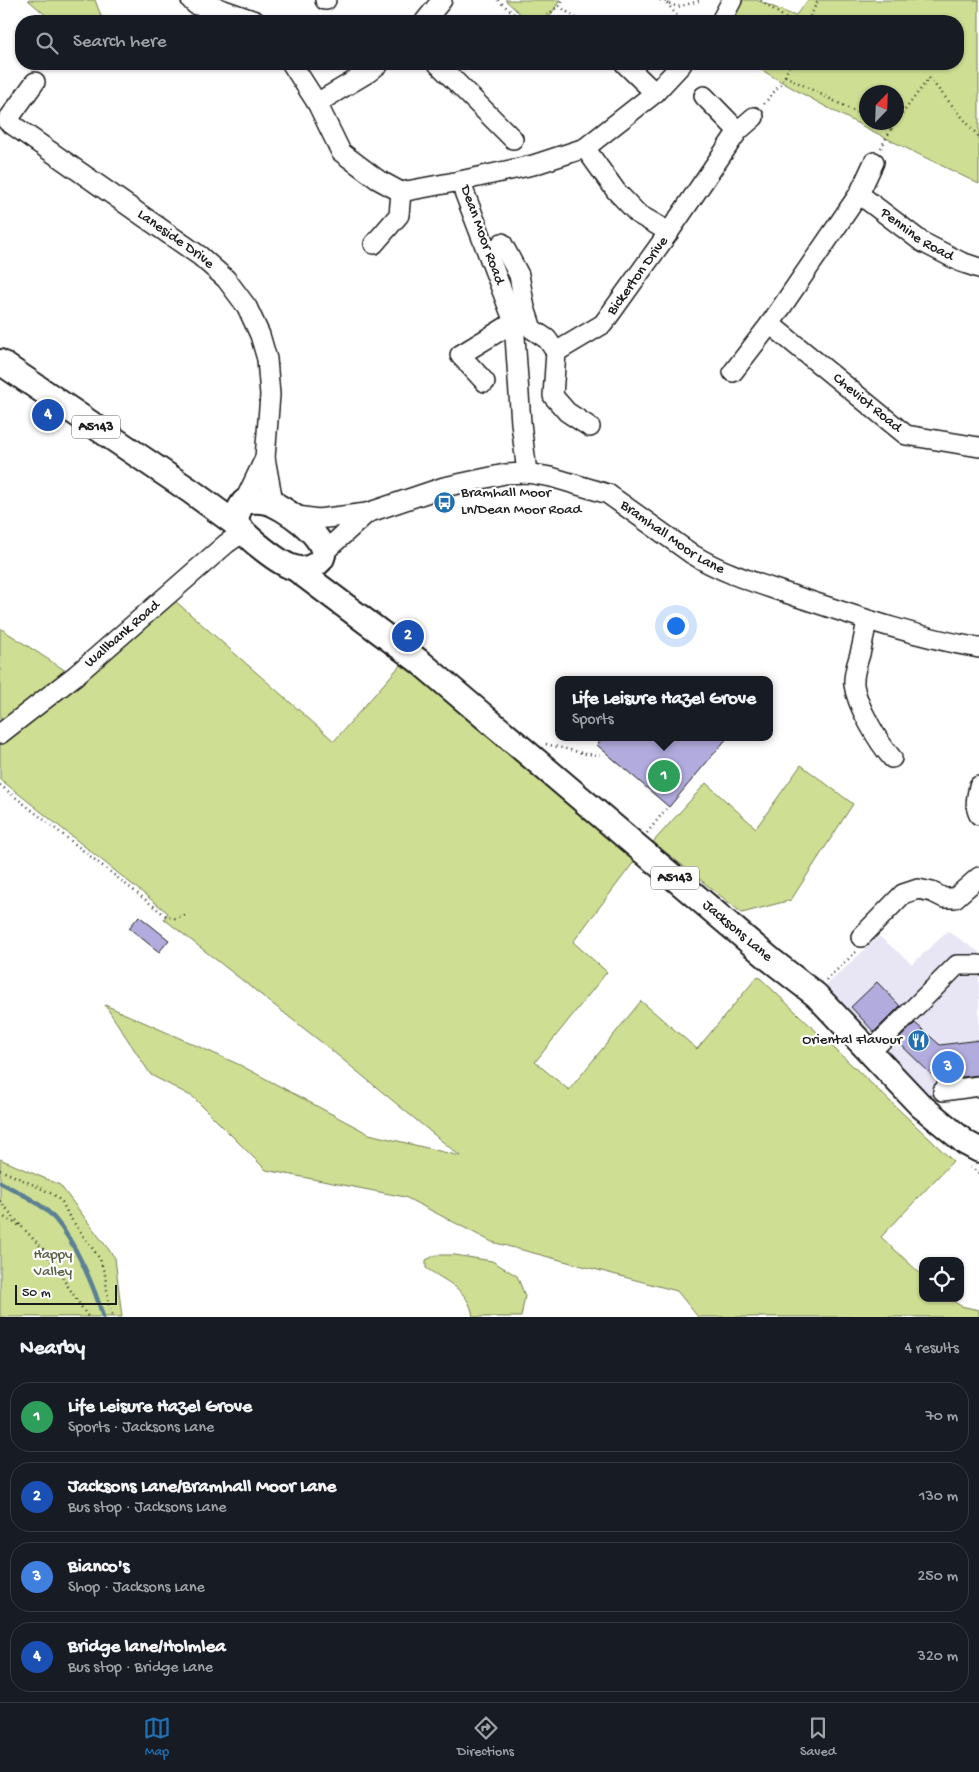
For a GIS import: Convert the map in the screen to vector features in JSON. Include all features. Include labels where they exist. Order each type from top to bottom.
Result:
[{"type":"main road","name":"A5143","points":[[0,362],[192,492],[242,516]]},
{"type":"main road","name":"Jacksons Lane","points":[[420,662],[296,569],[284,564],[242,516],[256,500],[269,503],[311,530],[320,543],[322,555],[340,587],[420,662],[812,993],[920,1105],[966,1143],[976,1159]]},
{"type":"main road","points":[[296,569],[308,569],[317,564],[322,555]]},
{"type":"street","points":[[191,0],[196,5],[216,4],[241,15]]},
{"type":"street","points":[[430,15],[442,0]]},
{"type":"street","points":[[724,15],[732,0]]},
{"type":"street","points":[[296,70],[317,103],[341,152],[377,179],[401,192],[460,181]]},
{"type":"street","points":[[317,103],[372,70]]},
{"type":"street","points":[[444,70],[513,139]]},
{"type":"street","points":[[631,70],[655,93]]},
{"type":"street","name":"Dean Moor Road","points":[[527,473],[520,423],[514,322],[460,181],[533,164],[585,148],[655,93],[676,70]]},
{"type":"street","name":"Laneside Drive","points":[[35,82],[3,123],[200,256],[226,279],[246,307],[260,334],[267,359],[270,394],[265,458],[272,496],[285,512]]},
{"type":"street","points":[[704,96],[738,131]]},
{"type":"street","name":"Bickerton Drive","points":[[556,352],[603,324],[738,131],[754,117]]},
{"type":"street","name":"Bickerton Drive","points":[[585,148],[616,191],[638,214],[669,232]]},
{"type":"street","points":[[733,372],[770,324],[859,194],[874,162]]},
{"type":"street","points":[[374,244],[399,215],[401,192]]},
{"type":"street","name":"Pennine Road","points":[[859,194],[922,242],[961,262],[979,268]]},
{"type":"street","points":[[502,243],[519,275],[525,308],[532,329],[547,338],[556,352],[553,396],[567,412],[590,427]]},
{"type":"street","points":[[485,382],[460,355],[514,322]]},
{"type":"street","name":"Cheviot Road","points":[[770,324],[906,435],[979,447]]},
{"type":"street","name":"Dean Moor Road","points":[[506,474],[520,423]]},
{"type":"street","name":"Laneside Drive","points":[[242,516],[265,458]]},
{"type":"street","name":"Bramhall Moor Lane","points":[[285,512],[318,519],[367,512],[444,486],[506,474],[527,473],[551,477],[608,494],[706,562],[741,577],[867,620],[955,644],[979,648]]},
{"type":"street","name":"Bramhall Moor Lane","points":[[322,555],[367,512]]},
{"type":"street","name":"Wallbank Road","points":[[0,734],[76,675],[234,537],[242,516]]},
{"type":"street","points":[[867,620],[854,685],[863,710],[883,747],[892,758]]},
{"type":"street","points":[[979,786],[976,801],[977,813],[979,815]]},
{"type":"street","points":[[861,937],[902,894],[918,888],[944,898],[955,898],[979,877]]},
{"type":"street","points":[[870,1052],[957,965],[979,965]]},
{"type":"street","points":[[943,1091],[979,1086]]},
{"type":"path","points":[[498,0],[515,15]]},
{"type":"path","points":[[547,15],[559,6],[563,0]]},
{"type":"path","points":[[660,0],[678,7],[702,0]]},
{"type":"path","points":[[761,0],[781,15]]},
{"type":"path","points":[[811,15],[818,0]]},
{"type":"path","points":[[666,2],[676,15]]},
{"type":"path","points":[[559,6],[572,15]]},
{"type":"path","points":[[754,117],[783,81],[788,70]]},
{"type":"path","points":[[785,76],[859,113]]},
{"type":"path","points":[[904,111],[929,78],[979,137]]},
{"type":"path","points":[[874,162],[890,130]]},
{"type":"path","points":[[544,743],[586,754],[600,755]]},
{"type":"path","points":[[0,785],[166,916],[175,918],[186,914]]},
{"type":"path","points":[[644,836],[666,809]]},
{"type":"path","points":[[812,993],[864,944],[861,937]]},
{"type":"path","points":[[976,1159],[979,1173]]},
{"type":"path","points":[[0,1170],[54,1195],[62,1202],[69,1216],[100,1259],[105,1276],[109,1305],[114,1317]]},
{"type":"path","points":[[0,1201],[45,1251],[88,1317]]},
{"type":"path","points":[[0,1215],[22,1227]]},
{"type":"shaded area","points":[[948,931],[979,952],[979,1097],[913,1097],[816,995],[879,936],[912,964]]},
{"type":"green space","points":[[28,0],[95,0],[101,15],[46,15]]},
{"type":"green space","points":[[505,0],[560,0],[551,15],[521,15]]},
{"type":"green space","points":[[732,0],[757,0],[793,15],[726,15]]},
{"type":"green space","points":[[808,0],[979,0],[979,184],[870,130],[904,130],[904,85],[859,85],[859,124],[762,70],[964,70],[964,15],[796,15]]},
{"type":"green space","points":[[173,599],[334,741],[410,654],[643,850],[573,942],[607,972],[535,1062],[569,1090],[641,1001],[697,1049],[758,976],[953,1161],[881,1237],[919,1272],[919,1302],[954,1302],[961,1306],[979,1310],[979,1317],[698,1317],[677,1291],[492,1242],[405,1197],[266,1170],[193,1097],[151,1075],[105,1005],[240,1065],[369,1134],[460,1156],[325,1045],[164,919],[168,913],[0,779],[0,741]]},
{"type":"green space","points":[[0,628],[66,671],[0,722]]},
{"type":"green space","points":[[801,765],[853,804],[791,900],[742,913],[653,842],[706,783],[756,828]]},
{"type":"green space","name":"Happy Valley","points":[[0,1159],[60,1185],[115,1258],[122,1317],[0,1317]]},
{"type":"green space","points":[[436,1255],[455,1255],[492,1261],[517,1276],[525,1296],[521,1317],[473,1317],[471,1307],[462,1293],[449,1282],[426,1268],[426,1260]]},
{"type":"building","points":[[600,741],[725,741],[669,807],[597,745]]},
{"type":"building","points":[[139,916],[169,940],[159,952],[129,928]]},
{"type":"building","points":[[877,982],[900,1006],[874,1032],[851,1007]]},
{"type":"building","points":[[915,1023],[940,1045],[979,1040],[979,1075],[937,1080],[897,1041]]},
{"type":"waterway","points":[[0,1182],[29,1198],[55,1219],[70,1240],[84,1266],[103,1317]]},
{"type":"place","name":"Bridge lane/Holmlea","points":[[48,415]]},
{"type":"place","name":"Bramhall Moor Ln/Dean Moor Road","points":[[445,502]]},
{"type":"place","name":"Jacksons Lane/Bramhall Moor Lane","points":[[408,636]]},
{"type":"place","name":"Life Leisure Hazel Grove","points":[[664,776]]},
{"type":"place","name":"Oriental Flavour","points":[[918,1040]]},
{"type":"place","name":"Bianco's","points":[[948,1067]]}]
